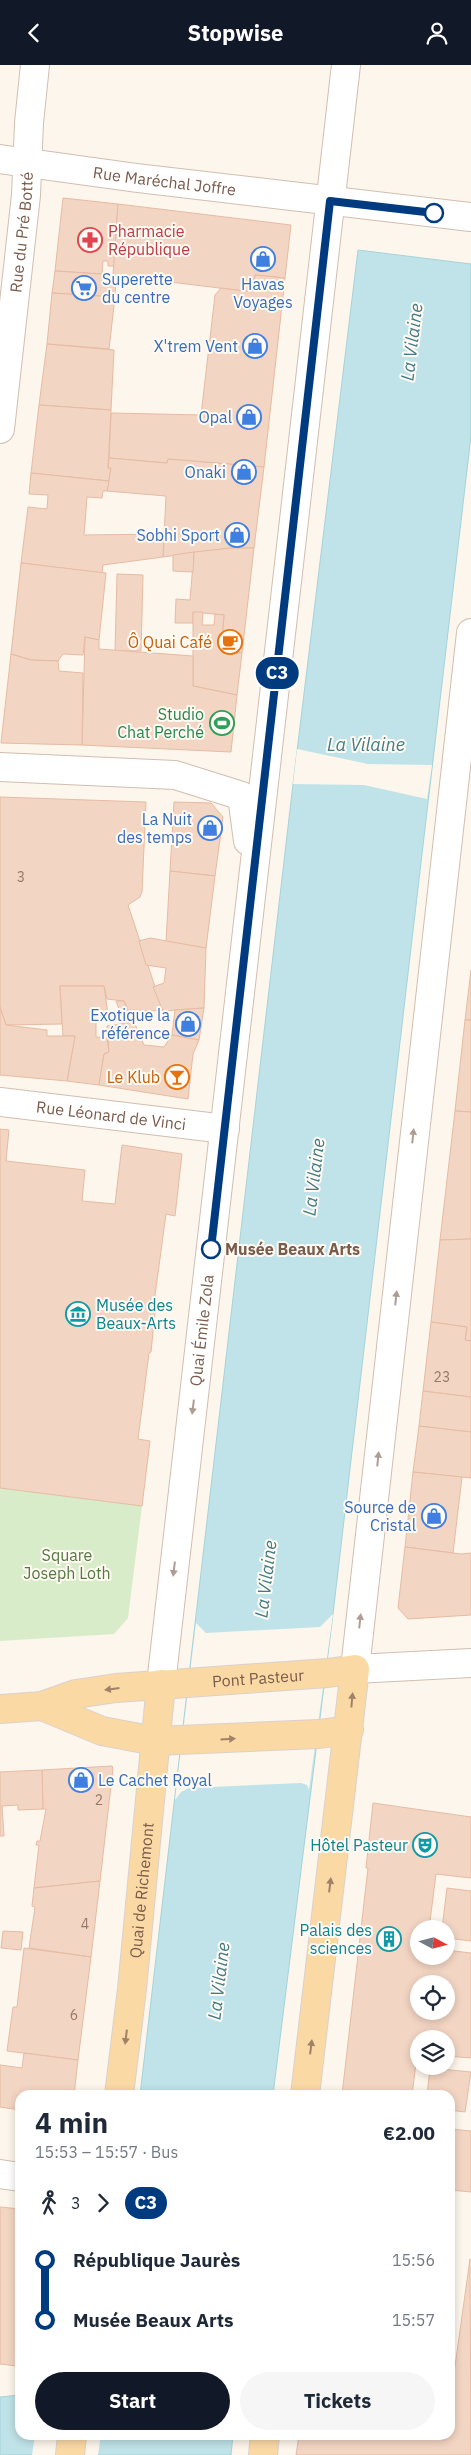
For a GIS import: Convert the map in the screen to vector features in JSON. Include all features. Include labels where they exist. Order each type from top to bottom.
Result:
[{"type":"main road","name":"Pont Pasteur","points":[[42,1706],[76,1694],[174,1683],[328,1673],[355,1669]]},
{"type":"main road","points":[[306,2090],[355,1669]]},
{"type":"main road","name":"Quai de Richemont","points":[[121,2090],[132,1989],[174,1683]]},
{"type":"main road","points":[[0,1709],[42,1706],[102,1731],[167,1741],[319,1734],[349,1730]]},
{"type":"main road","points":[[70,2455],[72,2440]]},
{"type":"main road","points":[[263,2455],[265,2440]]},
{"type":"street","name":"Rue du Pré Botté","points":[[0,429],[5,340],[26,195],[35,65]]},
{"type":"street","name":"Quai Émile Zola","points":[[174,1683],[224,1129],[263,803],[346,65]]},
{"type":"street","name":"Rue Maréchal Joffre","points":[[0,159],[137,178],[471,217]]},
{"type":"street","points":[[471,633],[355,1669],[471,1663]]},
{"type":"street","points":[[0,767],[175,775],[242,796],[253,882]]},
{"type":"street","name":"Rue Léonard de Vinci","points":[[0,1102],[224,1129]]},
{"type":"street","points":[[0,2174],[15,2176]]},
{"type":"green space","name":"Square Joseph Loth","points":[[0,1488],[142,1506],[128,1618],[114,1634],[0,1641]]},
{"type":"water","name":"La Vilaine","points":[[358,250],[471,264],[471,436],[333,1614],[274,2090],[141,2090],[293,784]]},
{"type":"water","points":[[15,2396],[15,2440],[232,2440],[231,2455],[0,2455],[0,2397]]},
{"type":"pier","points":[[297,749],[368,764],[432,765],[427,799],[364,785],[293,784]]},
{"type":"pier","points":[[333,1614],[309,1790],[307,1785],[301,1783],[189,1788],[181,1792],[175,1800],[196,1623],[206,1633],[320,1627]]},
{"type":"pier","points":[[34,2440],[100,2440],[98,2455],[32,2455]]},
{"type":"building","points":[[63,198],[118,204],[114,266],[108,266],[108,261],[103,261],[102,274],[55,271]]},
{"type":"building","points":[[118,204],[291,225],[285,278],[255,275],[252,292],[113,275]]},
{"type":"building","name":"Superette du centre","points":[[55,271],[116,275],[115,297],[52,293]]},
{"type":"building","points":[[255,275],[285,278],[264,467],[168,459],[167,463],[109,458],[111,413],[201,415],[215,295],[221,288],[252,292]]},
{"type":"building","points":[[52,293],[115,297],[109,349],[47,344]]},
{"type":"building","points":[[47,344],[114,350],[111,410],[39,405]]},
{"type":"building","points":[[39,405],[111,410],[108,468],[111,468],[109,481],[31,473]]},
{"type":"building","points":[[109,458],[167,463],[168,459],[264,467],[254,548],[231,548],[163,557],[166,496],[107,491],[111,468],[108,468]]},
{"type":"building","points":[[31,473],[109,481],[107,491],[103,491],[102,498],[87,497],[84,535],[164,534],[163,557],[103,565],[102,573],[21,563],[28,507],[47,509],[48,495],[29,494]]},
{"type":"building","points":[[231,548],[254,548],[242,653],[221,651],[224,615],[193,612],[193,623],[175,623],[176,599],[190,600],[194,552]]},
{"type":"building","points":[[194,552],[193,572],[173,571],[173,555]]},
{"type":"building","points":[[21,563],[106,573],[99,640],[85,637],[83,655],[63,654],[58,661],[31,660],[11,654]]},
{"type":"building","points":[[117,574],[143,575],[141,651],[115,651]]},
{"type":"building","points":[[193,612],[203,612],[202,625],[214,625],[215,614],[224,615],[221,651],[242,653],[237,695],[193,686]]},
{"type":"building","points":[[85,637],[99,640],[99,649],[193,656],[193,686],[237,695],[231,752],[82,745]]},
{"type":"building","points":[[11,654],[31,660],[58,661],[59,671],[83,673],[82,745],[1,743]]},
{"type":"building","points":[[0,797],[146,802],[142,892],[140,897],[128,905],[163,1011],[128,1010],[124,1001],[107,999],[104,986],[60,986],[62,1024],[6,1025],[0,1007]]},
{"type":"building","points":[[174,802],[211,803],[223,817],[215,876],[170,871]]},
{"type":"building","points":[[170,871],[215,876],[206,948],[166,942]]},
{"type":"building","points":[[150,938],[206,948],[204,1008],[163,1011],[153,987],[164,983],[166,968],[146,965],[139,941]]},
{"type":"building","points":[[471,970],[471,1020],[465,1020]]},
{"type":"building","points":[[60,986],[104,986],[108,1014],[96,1016],[96,1037],[107,1038],[109,1052],[104,1054],[99,1085],[67,1081],[75,1036],[63,1036]]},
{"type":"building","points":[[116,1001],[124,1001],[128,1012],[121,1014]]},
{"type":"building","points":[[0,1007],[6,1025],[47,1030],[47,1036],[75,1036],[67,1081],[0,1075]]},
{"type":"building","points":[[204,1008],[199,1040],[172,1035],[175,1010]]},
{"type":"building","points":[[465,1020],[471,1020],[471,1112],[455,1111]]},
{"type":"building","points":[[134,1022],[144,1045],[164,1047],[172,1035],[199,1040],[193,1054],[188,1099],[99,1085],[104,1054],[109,1052],[107,1026]]},
{"type":"building","points":[[455,1111],[471,1112],[471,1239],[440,1240]]},
{"type":"building","name":"Musée des Beaux-Arts","points":[[0,1129],[9,1130],[6,1161],[85,1170],[82,1201],[115,1204],[122,1145],[182,1154],[175,1216],[166,1214],[154,1303],[156,1303],[151,1352],[149,1353],[138,1439],[150,1441],[142,1506],[0,1488]]},
{"type":"building","points":[[471,1239],[471,1341],[465,1340],[467,1327],[431,1322],[440,1240]]},
{"type":"building","points":[[431,1322],[467,1327],[465,1340],[471,1341],[471,1397],[423,1391]]},
{"type":"building","points":[[423,1391],[471,1397],[471,1432],[419,1426]]},
{"type":"building","points":[[419,1426],[471,1432],[471,1478],[413,1472]]},
{"type":"building","points":[[413,1472],[462,1477],[453,1553],[405,1547]]},
{"type":"building","points":[[405,1547],[461,1554],[471,1553],[471,1615],[408,1619],[398,1608]]},
{"type":"building","points":[[112,1766],[100,1881],[34,1888],[39,1845],[36,1845],[37,1841],[40,1841],[46,1809],[43,1809],[42,1770]]},
{"type":"building","points":[[42,1770],[43,1809],[18,1810],[18,1805],[2,1806],[4,1836],[0,1836],[0,1772]]},
{"type":"building","name":"Palais des sciences","points":[[373,1803],[471,1817],[471,1878],[436,1874],[430,1920],[410,1920],[410,1965],[455,1965],[455,1951],[471,1953],[471,2058],[455,2057],[455,2030],[410,2030],[410,2075],[414,2075],[413,2090],[343,2090],[368,1868],[366,1868]]},
{"type":"building","points":[[100,1881],[91,1957],[29,1948],[35,1907],[32,1906],[34,1888]]},
{"type":"building","points":[[447,1888],[471,1891],[471,1941],[455,1939],[455,1920],[443,1920]]},
{"type":"building","points":[[3,1931],[23,1932],[21,1950],[1,1948]]},
{"type":"building","points":[[24,1948],[91,1957],[78,2060],[7,2051],[13,2007],[17,2007]]},
{"type":"building","points":[[24,2053],[78,2060],[75,2090],[15,2090],[15,2109],[0,2107],[0,2065],[22,2068]]},
{"type":"building","points":[[455,2070],[471,2072],[465,2112],[455,2111],[455,2090],[428,2090],[429,2075],[455,2075]]},
{"type":"building","points":[[455,2129],[471,2131],[471,2192],[455,2190]]},
{"type":"building","points":[[0,2207],[15,2208],[15,2366],[0,2364]]},
{"type":"building","points":[[470,2259],[471,2455],[296,2455],[298,2440],[455,2440],[455,2366]]},
{"type":"bus line","name":"C3","points":[[211,1249],[330,201],[434,213]]},
{"type":"place","name":"Pharmacie République","points":[[90,240]]},
{"type":"place","name":"Havas Voyages","points":[[263,259]]},
{"type":"place","name":"Superette du centre","points":[[84,288]]},
{"type":"place","name":"X'trem Vent","points":[[255,346]]},
{"type":"place","name":"Opal","points":[[249,417]]},
{"type":"place","name":"Onaki","points":[[244,472]]},
{"type":"place","name":"Sobhi Sport","points":[[237,535]]},
{"type":"place","name":"Ô Quai Café","points":[[230,642]]},
{"type":"place","name":"Studio Chat Perché","points":[[222,723]]},
{"type":"place","name":"La Nuit des temps","points":[[210,828]]},
{"type":"place","name":"Exotique la référence","points":[[188,1024]]},
{"type":"place","name":"Le Klub","points":[[177,1077]]},
{"type":"place","name":"Musée Beaux Arts","points":[[211,1249]]},
{"type":"place","name":"Musée des Beaux-Arts","points":[[78,1314]]},
{"type":"place","name":"Source de Cristal","points":[[434,1516]]},
{"type":"place","name":"Le Cachet Royal","points":[[81,1780]]},
{"type":"place","name":"Hôtel Pasteur","points":[[425,1845]]},
{"type":"place","name":"Palais des sciences","points":[[389,1939]]}]
